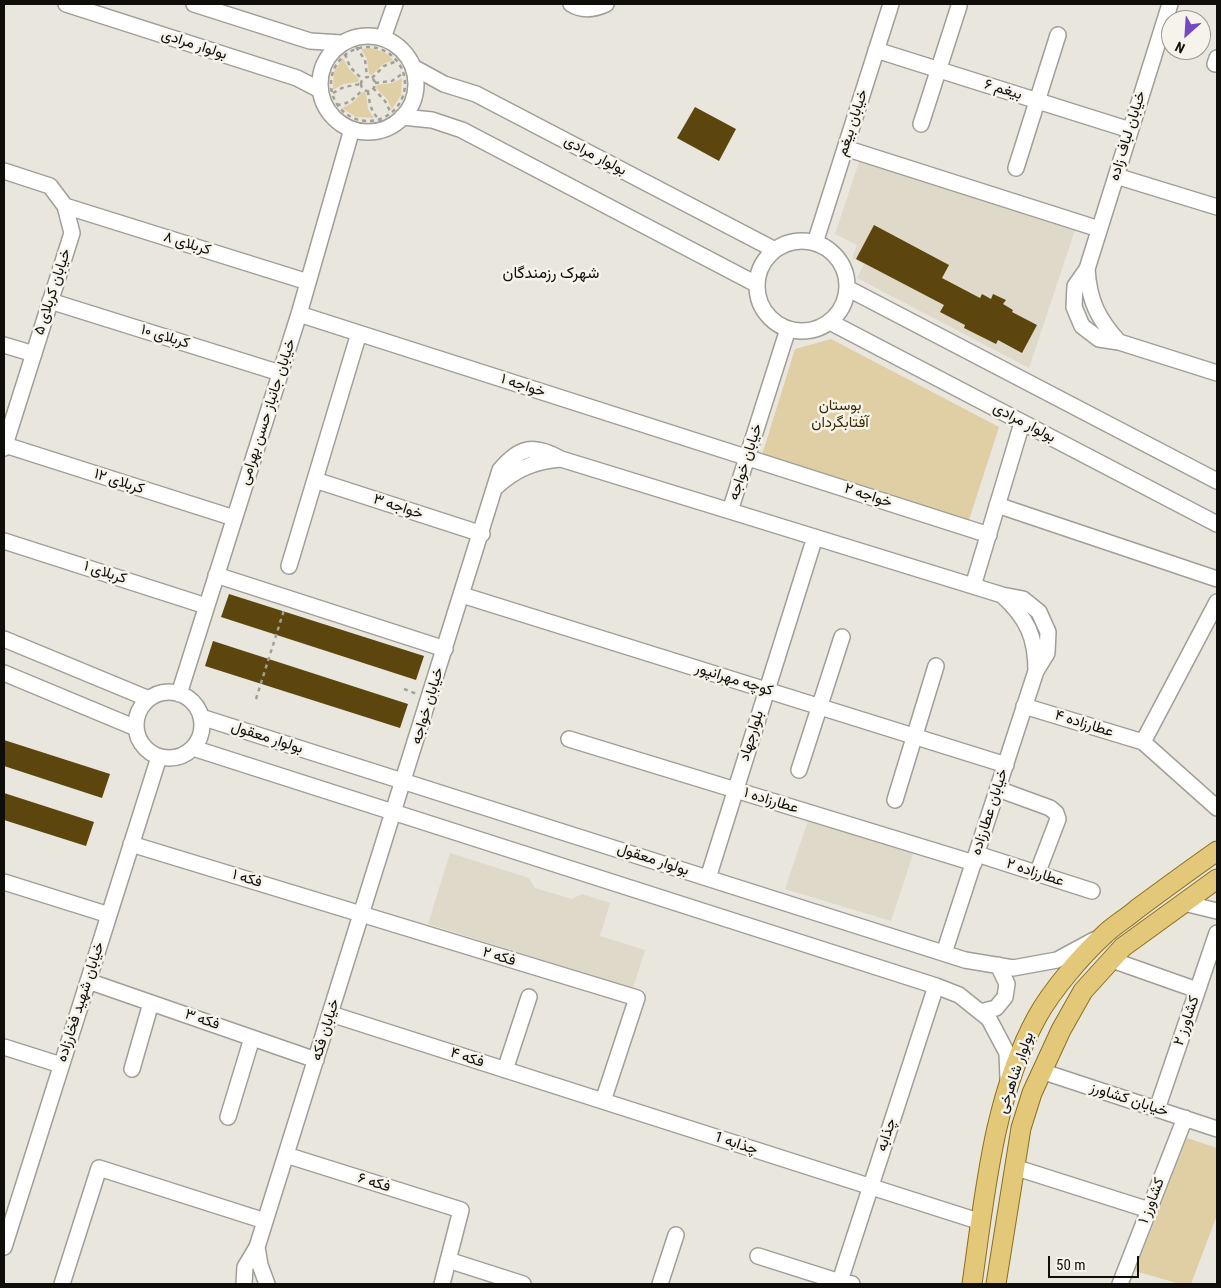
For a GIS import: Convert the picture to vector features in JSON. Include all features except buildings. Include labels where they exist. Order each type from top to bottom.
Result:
[{"type":"main road","name":"بولوار شاهرخی","points":[[972,1284],[990,1166],[1008,1087],[1020,1052],[1038,1016],[1062,980],[1104,934],[1217,851]]},
{"type":"main road","name":"بولوار شاهرخی","points":[[996,1284],[1021,1128],[1032,1093],[1061,1030],[1083,991],[1123,947],[1217,879]]},
{"type":"street","name":"بولوار مرادی","points":[[66,4],[297,78],[329,99],[334,118],[352,129]]},
{"type":"street","points":[[194,4],[310,40],[347,46]]},
{"type":"street","points":[[329,99],[320,79],[324,64],[333,50],[347,46],[361,36],[383,38],[395,4]]},
{"type":"street","points":[[572,4],[577,7],[596,9],[606,4]]},
{"type":"street","name":"خیابان بیغم","points":[[815,243],[891,4]]},
{"type":"street","name":"خیابان لباف زاده","points":[[1170,4],[1087,269],[1075,286],[1074,307],[1082,326],[1099,339],[1119,342],[1217,373]]},
{"type":"street","points":[[920,124],[958,6]]},
{"type":"street","points":[[1016,168],[1058,35]]},
{"type":"street","name":"بولوار مرادی","points":[[383,38],[401,49],[406,66],[444,84],[476,94],[775,250]]},
{"type":"street","name":"بیغم ۶","points":[[876,50],[1130,130]]},
{"type":"street","points":[[352,129],[374,132],[390,119],[409,109],[415,94],[416,78],[406,66]]},
{"type":"street","points":[[390,119],[432,120],[462,130],[756,284]]},
{"type":"street","name":"خیابان جانباز حسن بهرامی","points":[[179,694],[299,314],[352,129]]},
{"type":"street","points":[[845,148],[1100,229]]},
{"type":"street","name":"خیابان کربلای ۵","points":[[4,171],[50,186],[65,206],[72,233],[34,354],[9,414],[5,439]]},
{"type":"street","points":[[1116,176],[1217,208]]},
{"type":"street","name":"کربلای ۸","points":[[65,206],[308,282]]},
{"type":"street","points":[[805,241],[815,243],[826,248],[842,265],[846,276],[847,288],[845,301],[839,312],[830,322],[820,328],[799,332],[788,330],[777,324],[765,312],[757,296],[756,284],[759,271],[765,259],[784,245],[805,241]]},
{"type":"street","points":[[847,288],[1217,481]]},
{"type":"street","name":"کربلای ۱۰","points":[[50,301],[280,373]]},
{"type":"street","name":"خواجه ۱","points":[[299,314],[747,457]]},
{"type":"street","name":"بولوار مرادی","points":[[830,322],[1217,524]]},
{"type":"street","name":"خیابان خواجه","points":[[395,812],[482,534],[500,470],[512,456],[528,450],[546,450],[561,459],[730,511],[788,330]]},
{"type":"street","points":[[289,566],[359,334]]},
{"type":"street","points":[[4,345],[34,354]]},
{"type":"street","points":[[973,586],[1022,422]]},
{"type":"street","name":"کربلای ۱۲","points":[[5,439],[234,518]]},
{"type":"street","name":"خواجه ۲","points":[[747,457],[989,535]]},
{"type":"street","name":"خواجه ۳","points":[[315,480],[482,534]]},
{"type":"street","points":[[998,505],[1217,579]]},
{"type":"street","name":"خیابان عطارزاده","points":[[730,511],[1002,595],[1023,599],[1040,612],[1048,632],[1047,653],[1036,671],[944,953]]},
{"type":"street","name":"بلوارجهاد","points":[[708,878],[814,537]]},
{"type":"street","name":"کربلای ۱","points":[[4,540],[206,606]]},
{"type":"street","points":[[216,575],[446,649]]},
{"type":"street","name":"کوچه مهرانپور","points":[[462,595],[1006,765]]},
{"type":"street","points":[[1217,602],[1143,742],[1217,808]]},
{"type":"street","points":[[799,770],[842,636]]},
{"type":"street","points":[[4,639],[149,699]]},
{"type":"street","points":[[895,800],[936,666]]},
{"type":"street","points":[[4,673],[136,728]]},
{"type":"street","points":[[163,693],[179,694],[189,699],[196,707],[201,717],[201,734],[193,748],[183,756],[159,757],[150,753],[138,738],[136,728],[138,712],[149,699],[163,693]]},
{"type":"street","name":"عطارزاده ۴","points":[[1024,706],[1143,742]]},
{"type":"street","name":"بولوار معقول","points":[[201,717],[965,960],[1013,968],[1057,960],[1104,934]]},
{"type":"street","name":"عطارزاده ۱","points":[[569,739],[735,790],[975,859]]},
{"type":"street","points":[[193,748],[936,986],[959,995],[989,1019],[1007,1053],[1008,1087]]},
{"type":"street","name":"خیابان شهید فخارزاده","points":[[4,1247],[159,757]]},
{"type":"street","points":[[998,789],[1050,808],[1056,813],[1058,819],[1036,874]]},
{"type":"street","name":"خیابان فکه","points":[[244,1284],[245,1267],[257,1247],[395,812]]},
{"type":"street","name":"فکه ۱","points":[[131,844],[362,915]]},
{"type":"street","name":"عطارزاده ۲","points":[[975,859],[1036,874],[1092,891]]},
{"type":"street","points":[[4,882],[109,915]]},
{"type":"street","points":[[1184,902],[1217,911]]},
{"type":"street","name":"فکه ۲","points":[[362,915],[637,998],[603,1101]]},
{"type":"street","name":"کشاورز ۲","points":[[1157,1109],[1217,933]]},
{"type":"street","points":[[1112,960],[1197,990]]},
{"type":"street","points":[[980,1012],[996,1008],[1005,997],[1007,984],[998,965]]},
{"type":"street","name":"فکه ۳","points":[[88,981],[316,1060]]},
{"type":"street","name":"چذابه","points":[[844,1284],[870,1187],[936,986]]},
{"type":"street","points":[[505,1070],[529,997]]},
{"type":"street","points":[[132,1069],[151,1003]]},
{"type":"street","name":"فکه ۴","points":[[331,1014],[603,1101]]},
{"type":"street","points":[[228,1117],[252,1038]]},
{"type":"street","points":[[4,1047],[61,1065]]},
{"type":"street","name":"خیابان کشاورز","points":[[1041,1071],[1217,1129]]},
{"type":"street","name":"چذابه 1","points":[[603,1101],[981,1222]]},
{"type":"street","name":"کشاورز ۱","points":[[1120,1284],[1185,1118]]},
{"type":"street","name":"فکه ۶","points":[[286,1155],[461,1210],[448,1260]]},
{"type":"street","points":[[1014,1167],[1149,1210]]},
{"type":"street","points":[[62,1284],[99,1168],[265,1222]]},
{"type":"street","points":[[660,1284],[676,1236]]},
{"type":"street","points":[[257,1247],[260,1265],[267,1284]]},
{"type":"street","points":[[758,1256],[844,1284]]},
{"type":"street","points":[[442,1284],[448,1260],[497,1280],[523,1284]]},
{"type":"path","points":[[329,99],[332,72],[347,46]]},
{"type":"path","points":[[347,46],[379,48],[406,66]]},
{"type":"path","points":[[347,46],[364,60],[367,76]]},
{"type":"path","points":[[347,46],[350,67],[362,79]]},
{"type":"path","points":[[372,78],[384,66],[406,66]]},
{"type":"path","points":[[390,119],[403,96],[406,66]]},
{"type":"path","points":[[375,83],[392,81],[406,66]]},
{"type":"path","points":[[360,84],[362,79],[367,76]]},
{"type":"path","points":[[367,76],[372,78],[375,83]]},
{"type":"path","points":[[368,91],[373,88],[375,83]]},
{"type":"path","points":[[329,99],[344,86],[360,84]]},
{"type":"path","points":[[360,84],[363,89],[368,91]]},
{"type":"path","points":[[373,88],[385,100],[390,119]]},
{"type":"path","points":[[329,99],[351,101],[363,89]]},
{"type":"path","points":[[368,91],[371,108],[390,119]]},
{"type":"path","points":[[329,99],[356,119],[364,121],[390,119]]},
{"type":"path","points":[[256,699],[285,607]]},
{"type":"shaded area","points":[[860,159],[1076,227],[1029,368],[857,278],[864,264],[852,258],[857,245],[835,234]]},
{"type":"shaded area","points":[[809,818],[914,851],[891,921],[785,889]]},
{"type":"shaded area","points":[[450,853],[529,878],[535,888],[572,899],[582,894],[610,903],[600,936],[645,950],[633,988],[428,924]]},
{"type":"green space","points":[[371,48],[386,53],[393,60],[383,64],[372,75],[369,74],[367,59],[361,49]]},
{"type":"green space","points":[[343,58],[348,68],[359,79],[358,82],[343,84],[333,90],[334,72]]},
{"type":"green space","points":[[402,78],[401,95],[392,109],[387,99],[376,88],[377,85],[393,83]]},
{"type":"green space","points":[[363,92],[366,93],[368,109],[374,118],[356,117],[342,108],[352,103]]},
{"type":"green space","name":"بوستان آفتابگردان","points":[[831,339],[999,427],[969,520],[762,455],[795,349]]},
{"type":"green space","points":[[1187,1138],[1217,1148],[1217,1215],[1191,1284],[1180,1284],[1135,1271]]},
{"type":"district","name":"شهرک رزمندگان","points":[[551,274]]}]
